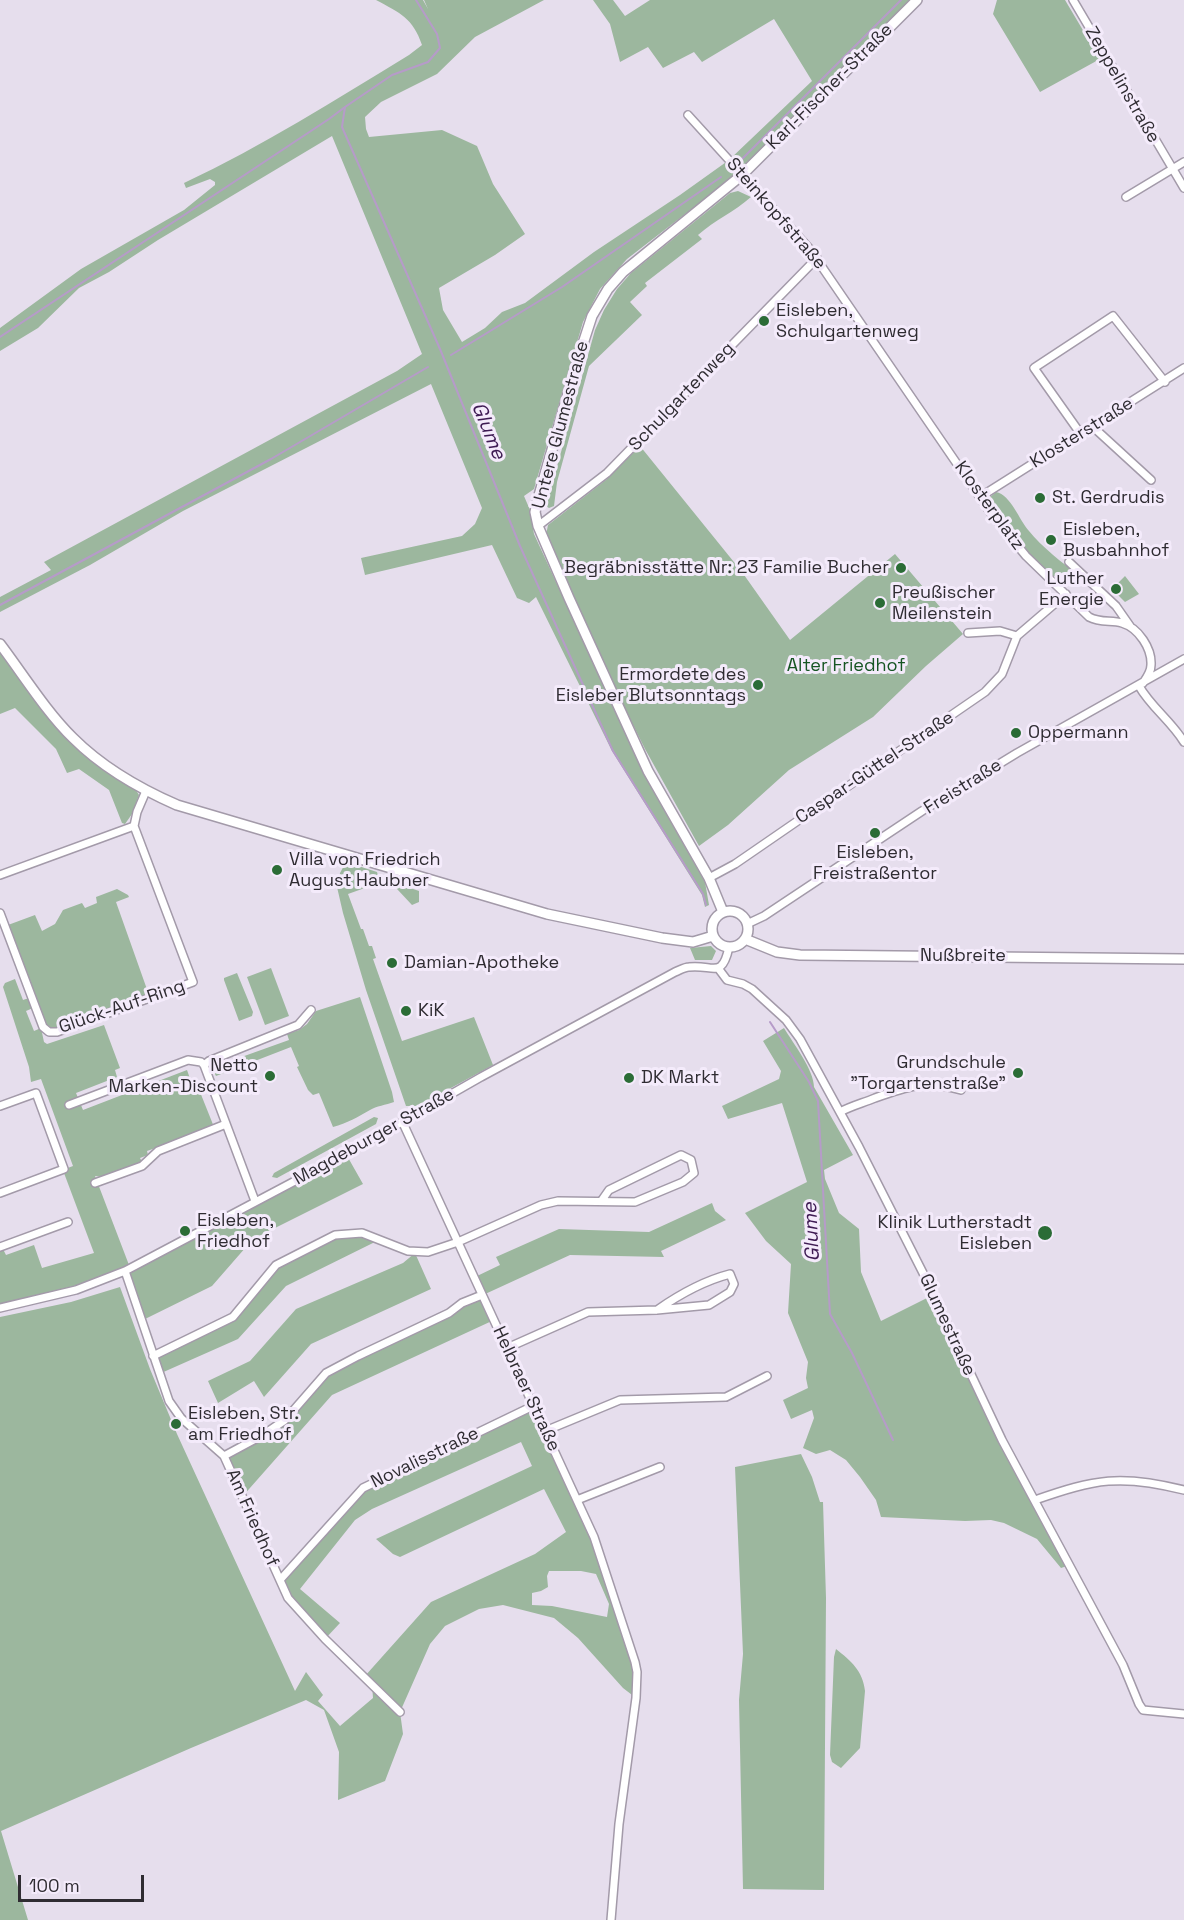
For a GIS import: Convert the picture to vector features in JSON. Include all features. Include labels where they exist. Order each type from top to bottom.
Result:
[{"type":"main road","name":"Karl-Fischer-Straße","points":[[740,172],[917,0]]},
{"type":"main road","name":"Untere Glumestraße","points":[[709,879],[648,771],[538,526],[536,512],[577,362],[596,309],[623,272],[740,172]]},
{"type":"main road","points":[[0,644],[72,737],[101,763],[146,791],[177,805],[546,914],[636,933],[684,940],[702,940],[713,936]]},
{"type":"main road","points":[[709,879],[723,912]]},
{"type":"main road","points":[[735,911],[741,914],[747,924],[748,932],[745,939],[738,945],[729,947],[719,944],[713,936],[713,921],[723,912],[735,911]]},
{"type":"main road","name":"Nußbreite","points":[[745,939],[777,952],[800,955],[1184,959]]},
{"type":"street","name":"Zeppelinstraße","points":[[1073,0],[1184,188]]},
{"type":"street","name":"Steinkopfstraße","points":[[688,115],[817,258],[879,348]]},
{"type":"street","points":[[1126,197],[1184,162]]},
{"type":"street","name":"Schulgartenweg","points":[[538,526],[607,473],[817,258]]},
{"type":"street","points":[[1080,433],[1034,368],[1113,316],[1165,382]]},
{"type":"street","name":"Klosterplatz","points":[[879,348],[980,497],[1026,556],[1093,619],[1130,626]]},
{"type":"street","name":"Klosterstraße","points":[[980,497],[1184,368]]},
{"type":"street","points":[[1092,426],[1151,480]]},
{"type":"street","points":[[1069,562],[1116,606],[1141,637],[1149,651],[1151,667],[1141,684],[1153,704],[1175,728],[1184,742]]},
{"type":"street","points":[[968,633],[1000,631],[1017,636],[1066,594]]},
{"type":"street","name":"Caspar-Güttel-Straße","points":[[709,879],[735,864],[985,692],[1002,674],[1017,636]]},
{"type":"street","name":"Freistraße","points":[[747,924],[764,916],[922,812],[1008,759],[1184,659]]},
{"type":"street","points":[[0,875],[134,826],[146,791]]},
{"type":"street","name":"Glück-Auf-Ring","points":[[0,913],[44,1027],[49,1032],[57,1032],[193,982],[134,826]]},
{"type":"street","points":[[718,968],[727,960],[729,947]]},
{"type":"street","name":"Magdeburger Straße","points":[[0,1308],[76,1290],[125,1271],[346,1154],[675,972],[689,967],[718,968]]},
{"type":"street","name":"Glumestraße","points":[[718,968],[727,980],[752,989],[786,1020],[800,1040],[923,1273],[1002,1440],[1123,1665],[1139,1704],[1143,1710],[1184,1714]]},
{"type":"street","points":[[69,1105],[188,1060],[203,1064],[298,1025],[311,1010]]},
{"type":"street","points":[[203,1064],[255,1201]]},
{"type":"street","points":[[840,1112],[907,1086],[930,1085],[961,1090]]},
{"type":"street","points":[[0,1106],[36,1093],[64,1169],[0,1193]]},
{"type":"street","name":"Helbraer Straße","points":[[402,1121],[594,1537],[635,1662],[636,1698],[619,1824],[611,1920]]},
{"type":"street","points":[[95,1183],[142,1166],[158,1151],[226,1124]]},
{"type":"street","points":[[153,1356],[233,1317],[276,1265],[335,1235],[362,1233],[417,1253],[438,1250],[541,1205],[602,1200],[635,1202],[683,1182],[694,1173],[691,1160],[681,1155],[609,1190],[602,1200]]},
{"type":"street","points":[[0,1246],[68,1222]]},
{"type":"street","name":"Am Friedhof","points":[[125,1271],[153,1356],[174,1410],[224,1456],[288,1598],[325,1639],[400,1712]]},
{"type":"street","points":[[507,1348],[588,1312],[657,1310],[709,1305],[730,1292],[734,1284],[730,1274],[682,1292],[657,1310]]},
{"type":"street","points":[[224,1456],[254,1441],[285,1420],[327,1373],[449,1313],[462,1303],[482,1295]]},
{"type":"street","points":[[545,1431],[620,1400],[726,1397],[767,1376]]},
{"type":"street","name":"Novalisstraße","points":[[280,1580],[363,1488],[533,1406]]},
{"type":"street","points":[[577,1500],[660,1467]]},
{"type":"street","points":[[1035,1500],[1075,1486],[1109,1480],[1154,1482],[1184,1489]]},
{"type":"green space","points":[[376,0],[423,0],[428,9],[424,0],[544,0],[475,37],[437,74],[381,102],[365,117],[369,137],[442,130],[477,146],[493,184],[525,234],[495,255],[439,288],[443,310],[462,342],[485,328],[502,312],[525,303],[594,252],[729,160],[812,81],[774,19],[702,62],[694,52],[663,68],[648,47],[620,62],[610,24],[593,0],[613,0],[625,16],[650,0],[910,0],[733,177],[627,259],[600,289],[583,322],[534,489],[524,496],[530,510],[534,534],[647,780],[705,882],[709,905],[705,907],[702,895],[612,751],[536,597],[529,603],[517,598],[492,545],[365,575],[361,558],[462,536],[475,524],[482,508],[431,384],[183,511],[90,565],[0,612],[0,597],[51,570],[44,562],[397,371],[422,354],[332,136],[79,288],[38,328],[0,351],[0,328],[81,269],[184,210],[215,185],[215,182],[210,179],[186,188],[184,183],[298,122],[422,45],[414,28],[405,17]]},
{"type":"green space","points":[[997,0],[1065,0],[1100,59],[1040,92],[993,14]]},
{"type":"green space","points":[[738,191],[751,197],[704,230],[698,235],[702,239],[645,283],[647,286],[630,302],[642,315],[589,366],[557,482],[554,506],[549,508],[546,506],[595,330],[604,310],[617,289],[631,273],[730,193]]},
{"type":"green space","name":"Alter Friedhof","points":[[640,446],[742,572],[790,640],[895,554],[963,634],[873,717],[789,770],[728,825],[699,846],[627,713],[546,535],[548,525],[607,479]]},
{"type":"green space","points":[[996,492],[1006,498],[1040,543],[1079,575],[1079,578],[1052,576],[1036,560],[991,506],[989,498]]},
{"type":"green space","points":[[1125,576],[1139,594],[1125,602],[1116,593],[1121,588],[1118,583]]},
{"type":"green space","points":[[0,652],[67,737],[136,790],[139,795],[132,814],[125,824],[122,823],[109,790],[79,769],[67,773],[56,749],[15,708],[0,714]]},
{"type":"green space","points":[[346,862],[377,872],[379,879],[376,884],[348,894],[361,929],[363,929],[369,946],[372,946],[376,958],[373,959],[402,1041],[474,1017],[493,1065],[418,1106],[406,1106],[366,990],[343,913],[337,887],[340,873]]},
{"type":"green space","points":[[396,883],[419,891],[419,902],[412,905],[397,889]]},
{"type":"green space","points":[[117,889],[129,897],[116,902],[149,995],[63,1027],[50,1027],[43,1021],[8,925],[35,915],[42,931],[55,924],[63,910],[82,903],[85,908],[97,903],[96,897]]},
{"type":"green space","points":[[711,946],[716,951],[712,960],[695,960],[690,948]]},
{"type":"green space","points":[[271,968],[289,1016],[265,1025],[247,977]]},
{"type":"green space","points":[[237,973],[253,1012],[252,1016],[239,1021],[224,980]]},
{"type":"green space","points":[[15,979],[23,1000],[29,998],[33,1008],[26,1011],[34,1031],[41,1028],[44,1042],[47,1044],[104,1025],[120,1068],[115,1070],[117,1077],[76,1093],[83,1110],[187,1070],[195,1093],[200,1092],[214,1127],[147,1151],[148,1155],[140,1158],[142,1162],[102,1177],[95,1176],[129,1265],[74,1286],[0,1304],[0,1251],[3,1249],[6,1255],[34,1245],[42,1268],[94,1253],[64,1173],[65,1169],[73,1166],[41,1079],[31,1082],[29,1067],[3,987],[5,983]]},
{"type":"green space","points":[[360,997],[394,1102],[375,1107],[352,1120],[333,1127],[319,1093],[313,1095],[308,1090],[291,1047],[216,1076],[210,1064],[220,1060],[222,1064],[289,1040],[287,1034],[307,1024],[316,1011]]},
{"type":"green space","points":[[784,1028],[807,1065],[814,1087],[853,1155],[824,1170],[825,1179],[839,1213],[859,1229],[861,1272],[881,1321],[929,1297],[1000,1444],[1067,1566],[1061,1568],[1037,1539],[1004,1523],[991,1520],[881,1517],[876,1500],[846,1460],[830,1450],[816,1454],[803,1448],[814,1418],[812,1410],[791,1419],[783,1400],[808,1388],[806,1378],[808,1362],[788,1313],[791,1264],[766,1241],[745,1213],[807,1182],[782,1103],[728,1119],[722,1106],[779,1079],[781,1071],[763,1041]]},
{"type":"green space","points":[[374,1117],[378,1118],[376,1124],[277,1178],[272,1177],[274,1173]]},
{"type":"green space","points":[[346,1154],[363,1184],[253,1239],[212,1286],[141,1321],[125,1271]]},
{"type":"green space","points":[[712,1203],[715,1211],[726,1220],[661,1251],[664,1257],[570,1255],[483,1295],[494,1320],[332,1395],[242,1497],[224,1456],[285,1420],[326,1373],[449,1313],[480,1289],[475,1277],[500,1265],[496,1257],[559,1229],[649,1232]]},
{"type":"green space","points":[[349,1232],[379,1240],[286,1286],[238,1339],[159,1374],[153,1356],[226,1320],[276,1265]]},
{"type":"green space","points":[[415,1253],[431,1289],[311,1344],[264,1397],[254,1381],[218,1403],[208,1381],[250,1361],[296,1309],[403,1263]]},
{"type":"green space","points":[[120,1287],[177,1434],[295,1691],[306,1672],[323,1695],[318,1701],[340,1726],[373,1698],[372,1684],[365,1676],[431,1602],[535,1554],[566,1532],[544,1489],[400,1557],[376,1539],[532,1466],[521,1442],[372,1509],[355,1520],[300,1589],[340,1623],[325,1639],[288,1598],[280,1580],[356,1494],[533,1406],[594,1537],[635,1662],[636,1698],[623,1688],[578,1638],[554,1618],[503,1605],[479,1609],[445,1626],[430,1644],[400,1712],[403,1734],[385,1781],[338,1800],[339,1752],[324,1710],[306,1700],[1,1831],[28,1920],[0,1920],[0,1317],[71,1302]],"holes":[[[549,1571],[581,1571],[596,1574],[609,1604],[607,1617],[552,1606],[532,1605],[532,1593],[548,1587]]]},
{"type":"green space","points":[[801,1454],[820,1502],[823,1502],[826,1598],[824,1890],[743,1889],[739,1700],[743,1654],[735,1467]]},
{"type":"green space","points":[[836,1649],[859,1672],[865,1691],[860,1748],[841,1768],[832,1762],[830,1755]]},
{"type":"waterway","name":"Glume","points":[[416,0],[437,34],[440,48],[428,62],[392,75],[345,107],[342,127],[440,349],[520,546],[613,751],[703,894],[706,905]]},
{"type":"waterway","points":[[740,161],[901,0]]},
{"type":"waterway","points":[[0,337],[345,107]]},
{"type":"waterway","points":[[451,355],[562,287],[721,177]]},
{"type":"waterway","points":[[0,605],[271,459],[428,367]]},
{"type":"waterway","name":"Glume","points":[[770,1022],[809,1082],[818,1101],[830,1314],[852,1353],[893,1440]]},
{"type":"place","name":"Eisleben, Schulgartenweg","points":[[764,321]]},
{"type":"place","name":"St. Gerdrudis","points":[[1040,498]]},
{"type":"place","name":"Eisleben, Busbahnhof","points":[[1051,540]]},
{"type":"place","name":"Begräbnisstätte Nr: 23 Familie Bucher","points":[[901,568]]},
{"type":"place","name":"Luther Energie","points":[[1116,589]]},
{"type":"place","name":"Preußischer Meilenstein","points":[[880,603]]},
{"type":"place","name":"Ermordete des Eisleber Blutsonntags","points":[[758,685]]},
{"type":"place","name":"Oppermann","points":[[1016,733]]},
{"type":"place","name":"Eisleben, Freistraßentor","points":[[875,833]]},
{"type":"place","name":"Villa von Friedrich August Haubner","points":[[277,870]]},
{"type":"place","name":"Damian-Apotheke","points":[[392,963]]},
{"type":"place","name":"KiK","points":[[406,1011]]},
{"type":"place","name":"Grundschule \"Torgartenstraße\"","points":[[1018,1073]]},
{"type":"place","name":"Netto Marken-Discount","points":[[270,1076]]},
{"type":"place","name":"DK Markt","points":[[629,1078]]},
{"type":"place","name":"Eisleben, Friedhof","points":[[185,1231]]},
{"type":"place","name":"Klinik Lutherstadt Eisleben","points":[[1045,1233]]},
{"type":"place","name":"Eisleben, Str. am Friedhof","points":[[176,1424]]}]
